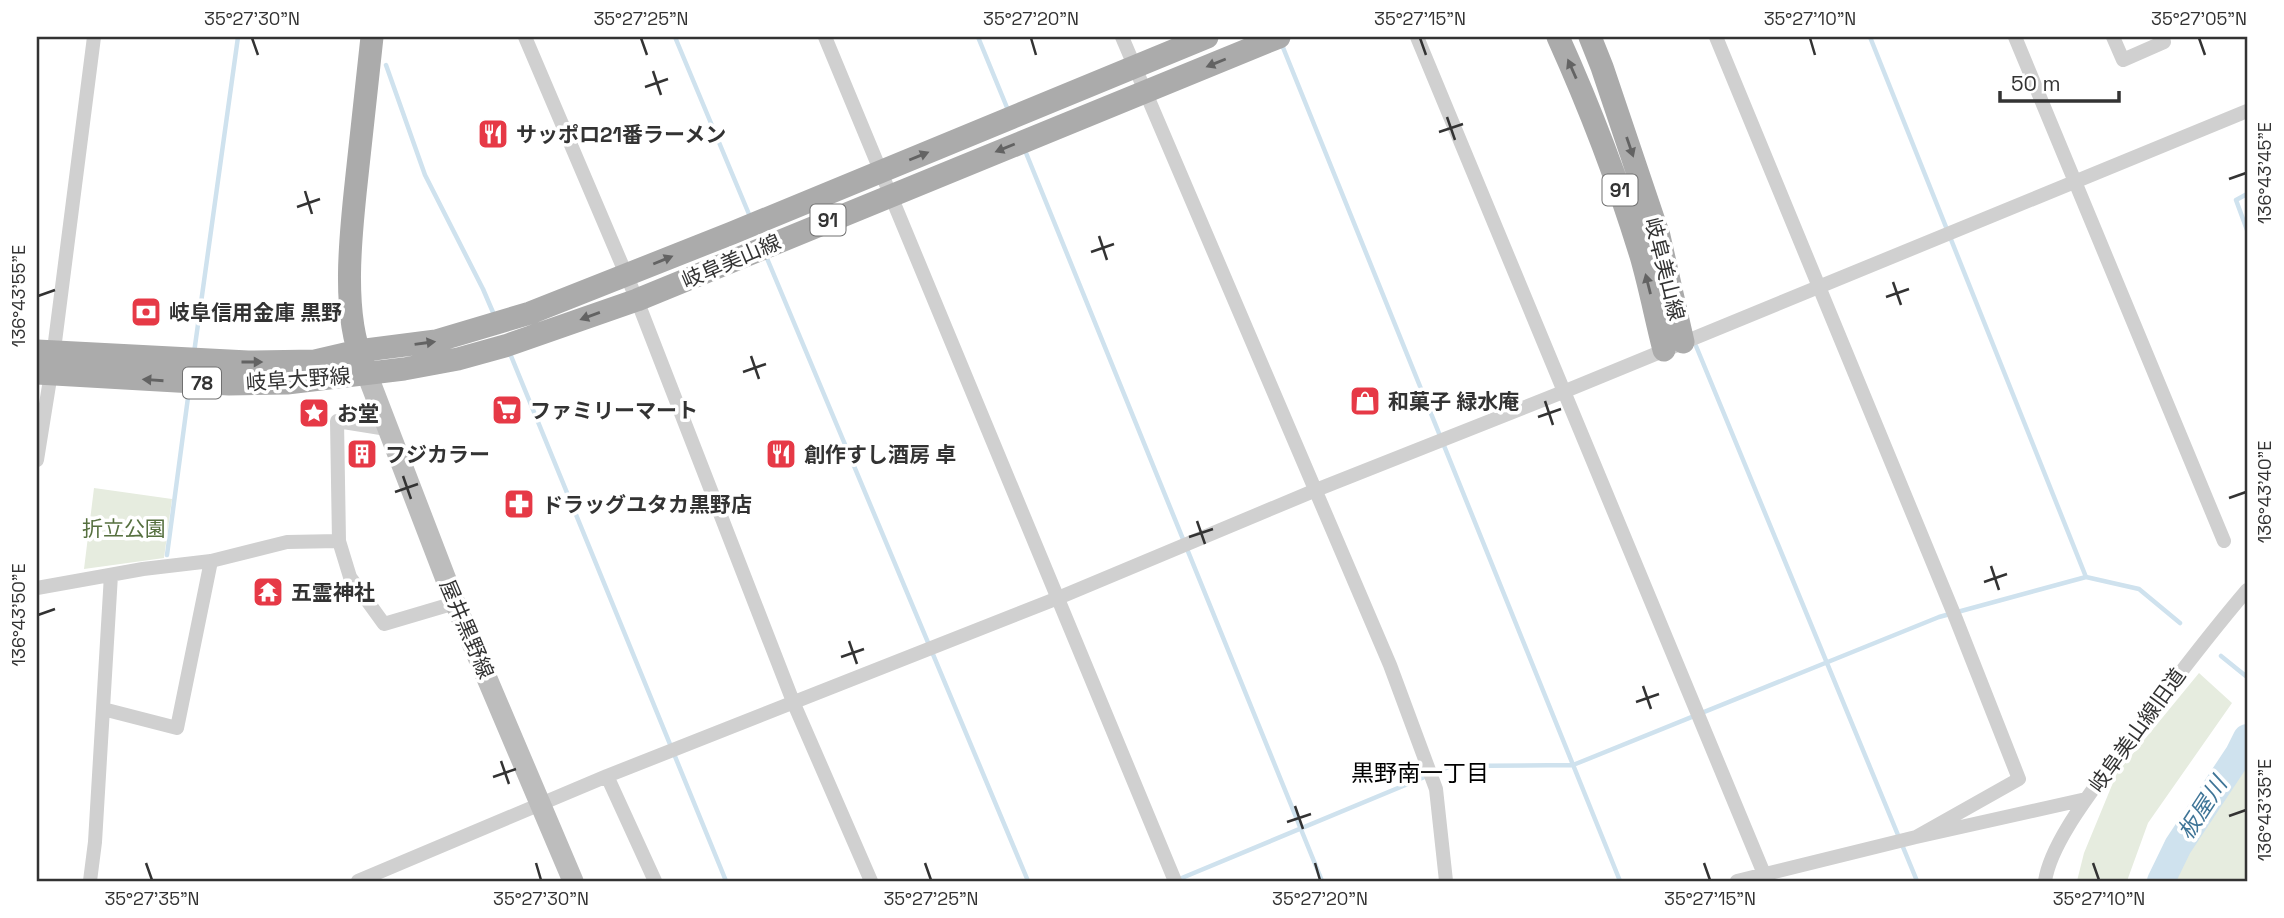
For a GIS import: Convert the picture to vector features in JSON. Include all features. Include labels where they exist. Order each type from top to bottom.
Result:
[{"type":"main road","name":"岐阜大野線","points":[[44,362],[229,384],[287,383],[367,374],[358,351],[351,302],[351,227],[372,37]]},
{"type":"main road","name":"岐阜美山線","points":[[358,351],[436,341],[530,313],[1207,37]]},
{"type":"main road","name":"岐阜美山線","points":[[367,374],[458,359],[508,345],[637,300],[1279,37]]},
{"type":"main road","name":"岐阜美山線","points":[[1558,37],[1618,184],[1673,346]]},
{"type":"main road","name":"岐阜美山線","points":[[1590,37],[1659,236],[1673,346]]},
{"type":"main road","name":"岐阜大野線","points":[[44,362],[314,361],[358,351]]},
{"type":"main road","name":"屋井黒野線","points":[[367,374],[456,603],[573,881]]},
{"type":"street","points":[[37,460],[44,362],[94,37]]},
{"type":"street","points":[[524,37],[637,300],[794,704],[871,881]]},
{"type":"street","points":[[825,37],[1175,881]]},
{"type":"street","points":[[1122,37],[1390,665],[1436,789],[1446,881]]},
{"type":"street","points":[[1417,37],[1765,878]]},
{"type":"street","points":[[1716,37],[2019,779],[1916,837]]},
{"type":"street","points":[[2015,37],[2224,541]]},
{"type":"street","points":[[2113,37],[2123,60],[2164,42]]},
{"type":"street","points":[[362,880],[607,776],[1058,598],[1316,490],[1819,288],[2247,111]]},
{"type":"street","points":[[387,429],[337,421],[339,541],[350,577],[384,624],[456,603]]},
{"type":"street","points":[[37,588],[211,561],[287,542],[339,541]]},
{"type":"street","points":[[103,709],[177,728],[211,561]]},
{"type":"street","points":[[90,881],[95,842],[111,575]]},
{"type":"street","name":"岐阜美山線旧道","points":[[2045,881],[2047,864],[2087,799],[2189,658],[2247,590]]},
{"type":"street","points":[[607,776],[655,881]]},
{"type":"street","points":[[1737,881],[1765,878],[1916,837],[2087,799]]},
{"type":"green space","name":"折立公園","points":[[94,488],[172,499],[164,558],[84,569]]},
{"type":"green space","points":[[2199,673],[2232,703],[2148,823],[2127,881],[2077,881],[2084,853],[2117,773]]},
{"type":"green space","points":[[2247,758],[2247,881],[2174,881],[2185,855]]},
{"type":"waterway","points":[[194,353],[238,37]]},
{"type":"waterway","points":[[675,37],[751,219]]},
{"type":"waterway","points":[[978,37],[1008,110]]},
{"type":"waterway","points":[[1870,37],[2086,577]]},
{"type":"waterway","points":[[1282,45],[1620,881]]},
{"type":"waterway","points":[[386,65],[425,175],[495,317]]},
{"type":"waterway","points":[[1024,148],[1322,881]]},
{"type":"waterway","points":[[2247,194],[2236,200],[2247,230]]},
{"type":"waterway","points":[[766,256],[1028,881]]},
{"type":"waterway","points":[[1696,346],[1917,881]]},
{"type":"waterway","points":[[509,351],[726,881]]},
{"type":"waterway","points":[[167,555],[189,390]]},
{"type":"waterway","points":[[1177,880],[1451,766],[1573,765],[1939,617],[2086,577],[2139,589],[2180,623]]},
{"type":"waterway","points":[[2221,656],[2247,677]]},
{"type":"waterway","name":"板屋川","points":[[2161,881],[2178,846],[2247,738]]},
{"type":"place","name":"サッポロ21番ラーメン","points":[[493,134]]},
{"type":"place","name":"岐阜信用金庫 黒野","points":[[146,312]]},
{"type":"place","name":"和菓子 緑水庵","points":[[1365,401]]},
{"type":"place","name":"ファミリーマート","points":[[507,410]]},
{"type":"place","name":"お堂","points":[[314,413]]},
{"type":"place","name":"フジカラー","points":[[362,454]]},
{"type":"place","name":"創作すし酒房 卓","points":[[781,454]]},
{"type":"place","name":"ドラッグユタカ黒野店","points":[[519,504]]},
{"type":"place","name":"五霊神社","points":[[268,592]]},
{"type":"district","name":"黒野南一丁目","points":[[1420,773]]}]
